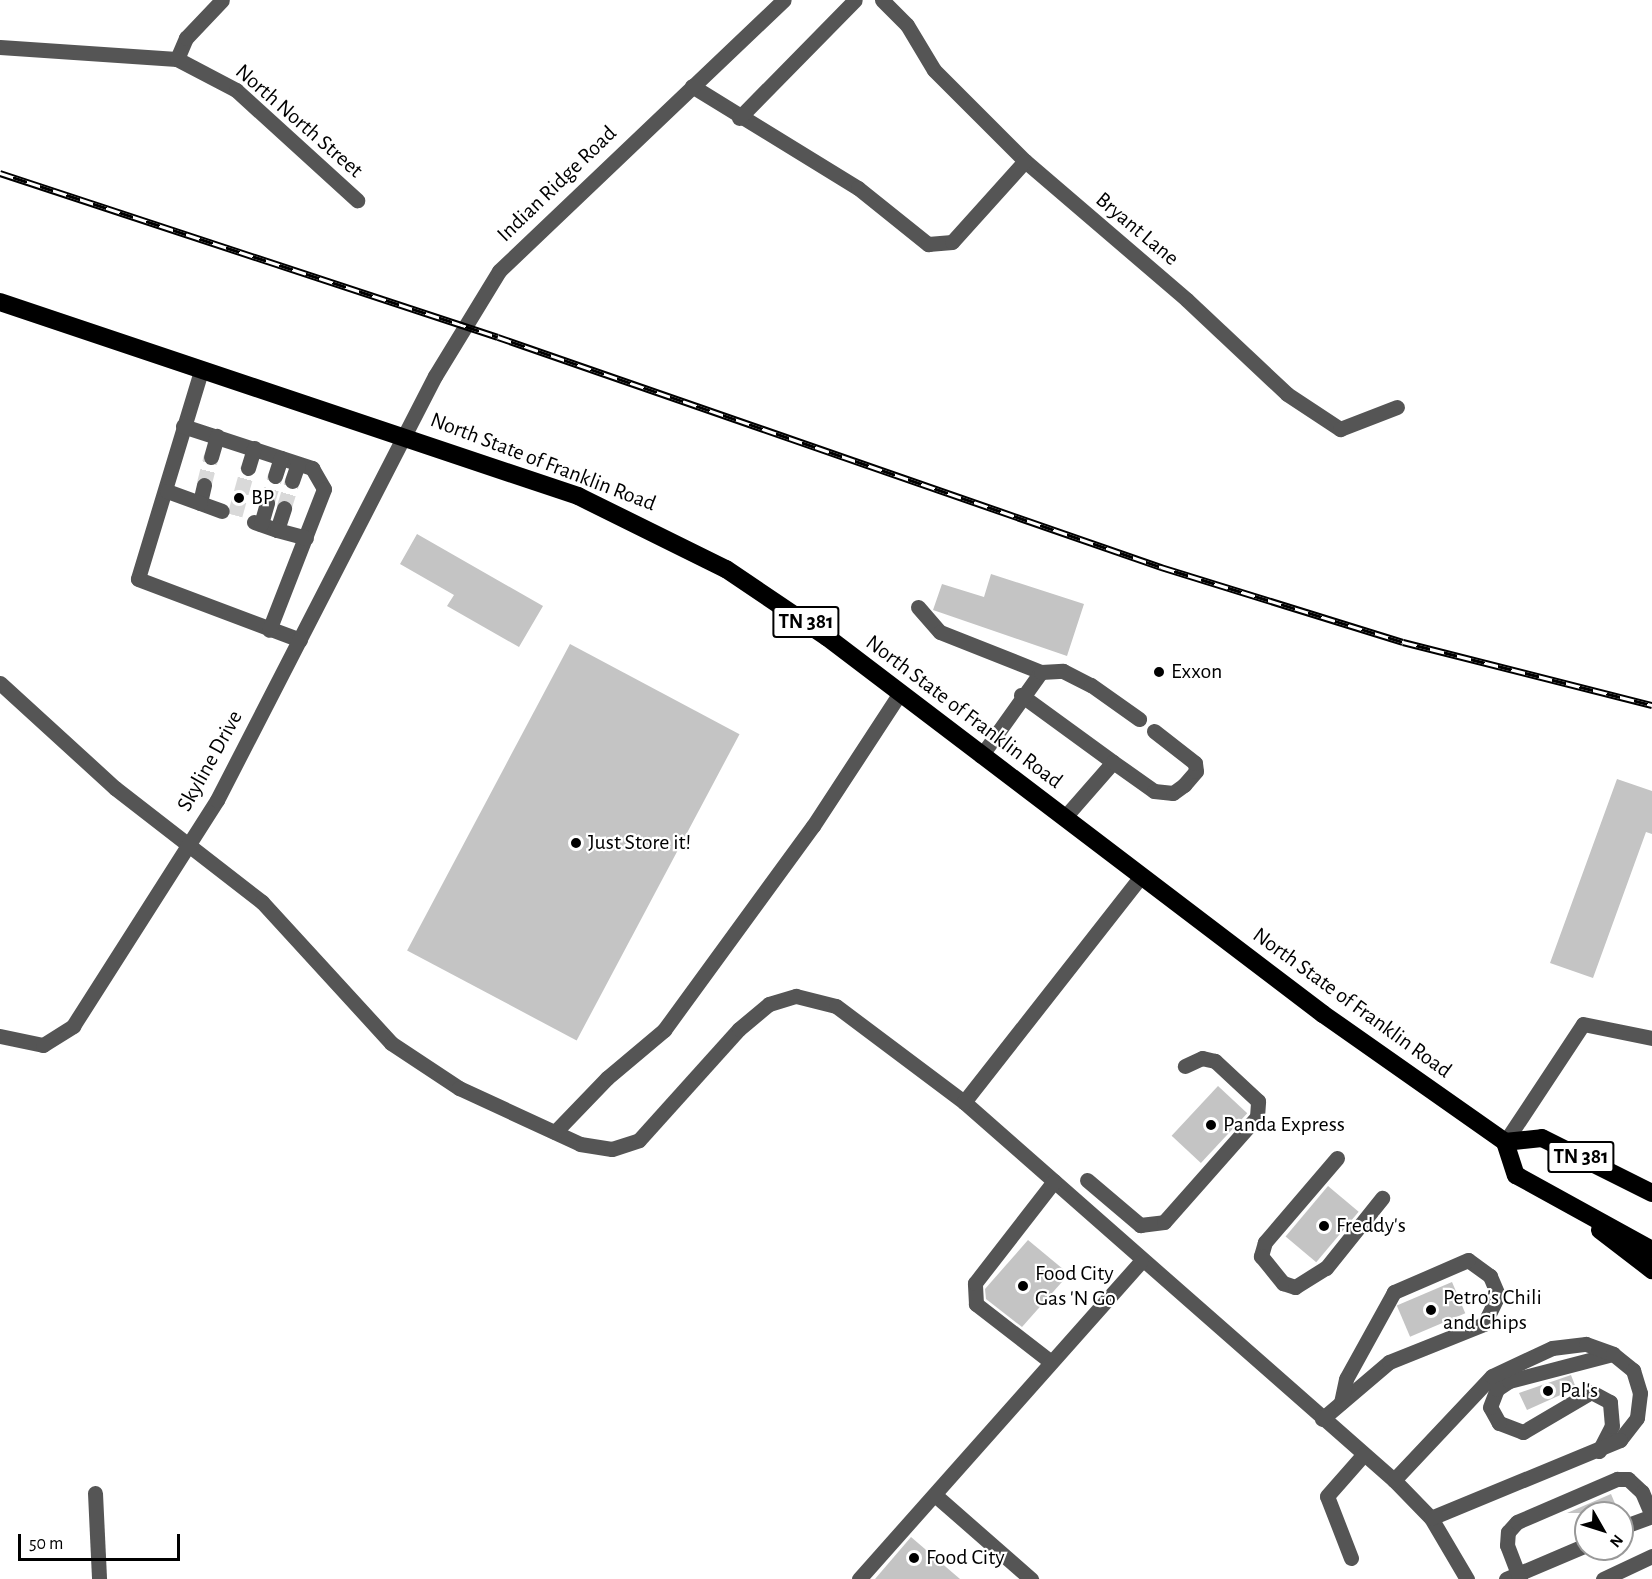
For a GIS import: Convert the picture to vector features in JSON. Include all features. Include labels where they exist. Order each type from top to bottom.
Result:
[{"type":"highway","name":"North State of Franklin Road","points":[[0,302],[201,371],[405,435],[578,496],[660,532],[772,597],[1323,1014],[1505,1142]]},
{"type":"highway","name":"TN 381","points":[[1652,1194],[1542,1138],[1505,1142],[1516,1175],[1652,1250]]},
{"type":"highway","points":[[1574,1208],[1652,1270]]},
{"type":"street","points":[[177,59],[186,38],[222,0]]},
{"type":"street","name":"Indian Ridge Road","points":[[405,435],[473,307],[537,232],[784,0]]},
{"type":"street","points":[[739,118],[855,0]]},
{"type":"street","name":"Bryant Lane","points":[[882,0],[907,25],[934,70],[1025,161],[1305,406],[1340,429],[1398,407]]},
{"type":"street","name":"North North Street","points":[[0,47],[177,59],[236,90],[357,200]]},
{"type":"street","points":[[692,86],[739,118],[858,188],[916,239],[939,246],[952,242],[1025,161]]},
{"type":"street","points":[[201,371],[183,426],[167,492],[138,579],[300,640]]},
{"type":"street","points":[[183,426],[312,468],[324,489],[269,630]]},
{"type":"street","name":"Skyline Drive","points":[[0,1036],[43,1045],[74,1026],[187,847],[300,640],[405,435]]},
{"type":"street","points":[[211,457],[217,436]]},
{"type":"street","points":[[248,468],[254,448]]},
{"type":"street","points":[[275,476],[281,458]]},
{"type":"street","points":[[292,481],[298,464]]},
{"type":"street","points":[[200,503],[204,484]]},
{"type":"street","points":[[167,492],[222,511]]},
{"type":"street","points":[[267,503],[257,523],[306,538]]},
{"type":"street","points":[[277,530],[284,508]]},
{"type":"street","points":[[918,607],[940,632],[1041,672],[1063,671],[1082,680],[1139,719]]},
{"type":"street","points":[[981,756],[1021,695],[1041,672]]},
{"type":"street","points":[[0,683],[187,847],[231,874],[262,902],[391,1043],[459,1088],[555,1132],[612,1149],[639,1140],[739,1029],[769,1004],[796,996],[836,1006],[964,1102],[1054,1181],[1140,1262],[1394,1480],[1431,1518],[1467,1579]]},
{"type":"street","points":[[555,1132],[607,1078],[664,1030],[813,826],[900,693]]},
{"type":"street","points":[[1021,695],[1154,791],[1173,793],[1196,771],[1195,763],[1154,731]]},
{"type":"street","points":[[1064,818],[1113,762]]},
{"type":"street","points":[[964,1102],[1141,876]]},
{"type":"street","points":[[1505,1142],[1583,1024],[1652,1038]]},
{"type":"street","points":[[1087,1180],[1140,1225],[1157,1224],[1257,1117],[1258,1101],[1215,1061],[1202,1058],[1185,1066]]},
{"type":"street","points":[[1337,1158],[1265,1242],[1261,1256],[1283,1283],[1295,1287],[1326,1268],[1382,1198]]},
{"type":"street","points":[[1051,1362],[976,1304],[975,1283],[1054,1181]]},
{"type":"street","points":[[1322,1419],[1389,1362],[1484,1324],[1498,1295],[1490,1276],[1468,1260],[1394,1292],[1346,1379],[1341,1402]]},
{"type":"street","points":[[859,1579],[1140,1262]]},
{"type":"street","points":[[1394,1480],[1492,1376],[1552,1348],[1586,1344],[1613,1353],[1633,1370],[1640,1393],[1637,1418],[1620,1440],[1599,1451],[1431,1518]]},
{"type":"street","points":[[1599,1451],[1612,1426],[1610,1402],[1591,1392],[1522,1432],[1499,1423],[1490,1407],[1497,1389],[1509,1381],[1613,1353]]},
{"type":"street","points":[[1351,1558],[1327,1496],[1364,1455]]},
{"type":"street","points":[[1574,1550],[1515,1577],[1507,1545],[1508,1532],[1517,1522],[1617,1479],[1628,1479],[1642,1492],[1652,1515],[1634,1522]]},
{"type":"street","points":[[95,1493],[99,1579]]},
{"type":"street","points":[[935,1495],[1031,1579]]},
{"type":"street","points":[[1603,1579],[1652,1556]]},
{"type":"building","points":[[417,534],[543,606],[519,647],[447,606],[454,595],[400,564]]},
{"type":"building","points":[[991,574],[1084,604],[1067,656],[933,610],[942,584],[984,597]]},
{"type":"building","name":"Just Store it!","points":[[570,644],[740,734],[577,1041],[407,950]]},
{"type":"building","points":[[1617,779],[1652,791],[1652,834],[1646,832],[1593,978],[1550,963]]},
{"type":"building","name":"Panda Express","points":[[1218,1086],[1247,1113],[1201,1163],[1172,1136]]},
{"type":"building","name":"Freddy's","points":[[1328,1186],[1359,1212],[1316,1262],[1286,1237]]},
{"type":"building","name":"Food City Gas 'N Go","points":[[1028,1240],[1069,1274],[1022,1327],[986,1299],[985,1289]]},
{"type":"building","name":"Petro's Chili and Chips","points":[[1452,1282],[1465,1313],[1410,1337],[1397,1305]]},
{"type":"building","name":"Pal's","points":[[1571,1375],[1576,1388],[1527,1410],[1519,1393]]},
{"type":"building","points":[[1611,1494],[1614,1501],[1595,1501]]},
{"type":"building","name":"Food City","points":[[911,1537],[960,1579],[875,1579]]},
{"type":"tunnel","points":[[204,485],[211,457]]},
{"type":"tunnel","points":[[235,515],[248,468]]},
{"type":"tunnel","points":[[267,503],[275,476]]},
{"type":"tunnel","points":[[284,508],[292,481]]},
{"type":"railway","points":[[0,173],[498,337],[1161,567],[1403,642],[1652,705]]},
{"type":"place","name":"BP","points":[[239,498]]},
{"type":"place","name":"Exxon","points":[[1159,672]]},
{"type":"place","name":"Just Store it!","points":[[576,843]]},
{"type":"place","name":"Panda Express","points":[[1211,1125]]},
{"type":"place","name":"Freddy's","points":[[1324,1226]]},
{"type":"place","name":"Food City Gas 'N Go","points":[[1023,1286]]},
{"type":"place","name":"Petro's Chili and Chips","points":[[1431,1310]]},
{"type":"place","name":"Pal's","points":[[1548,1391]]},
{"type":"place","name":"Food City","points":[[914,1558]]}]
